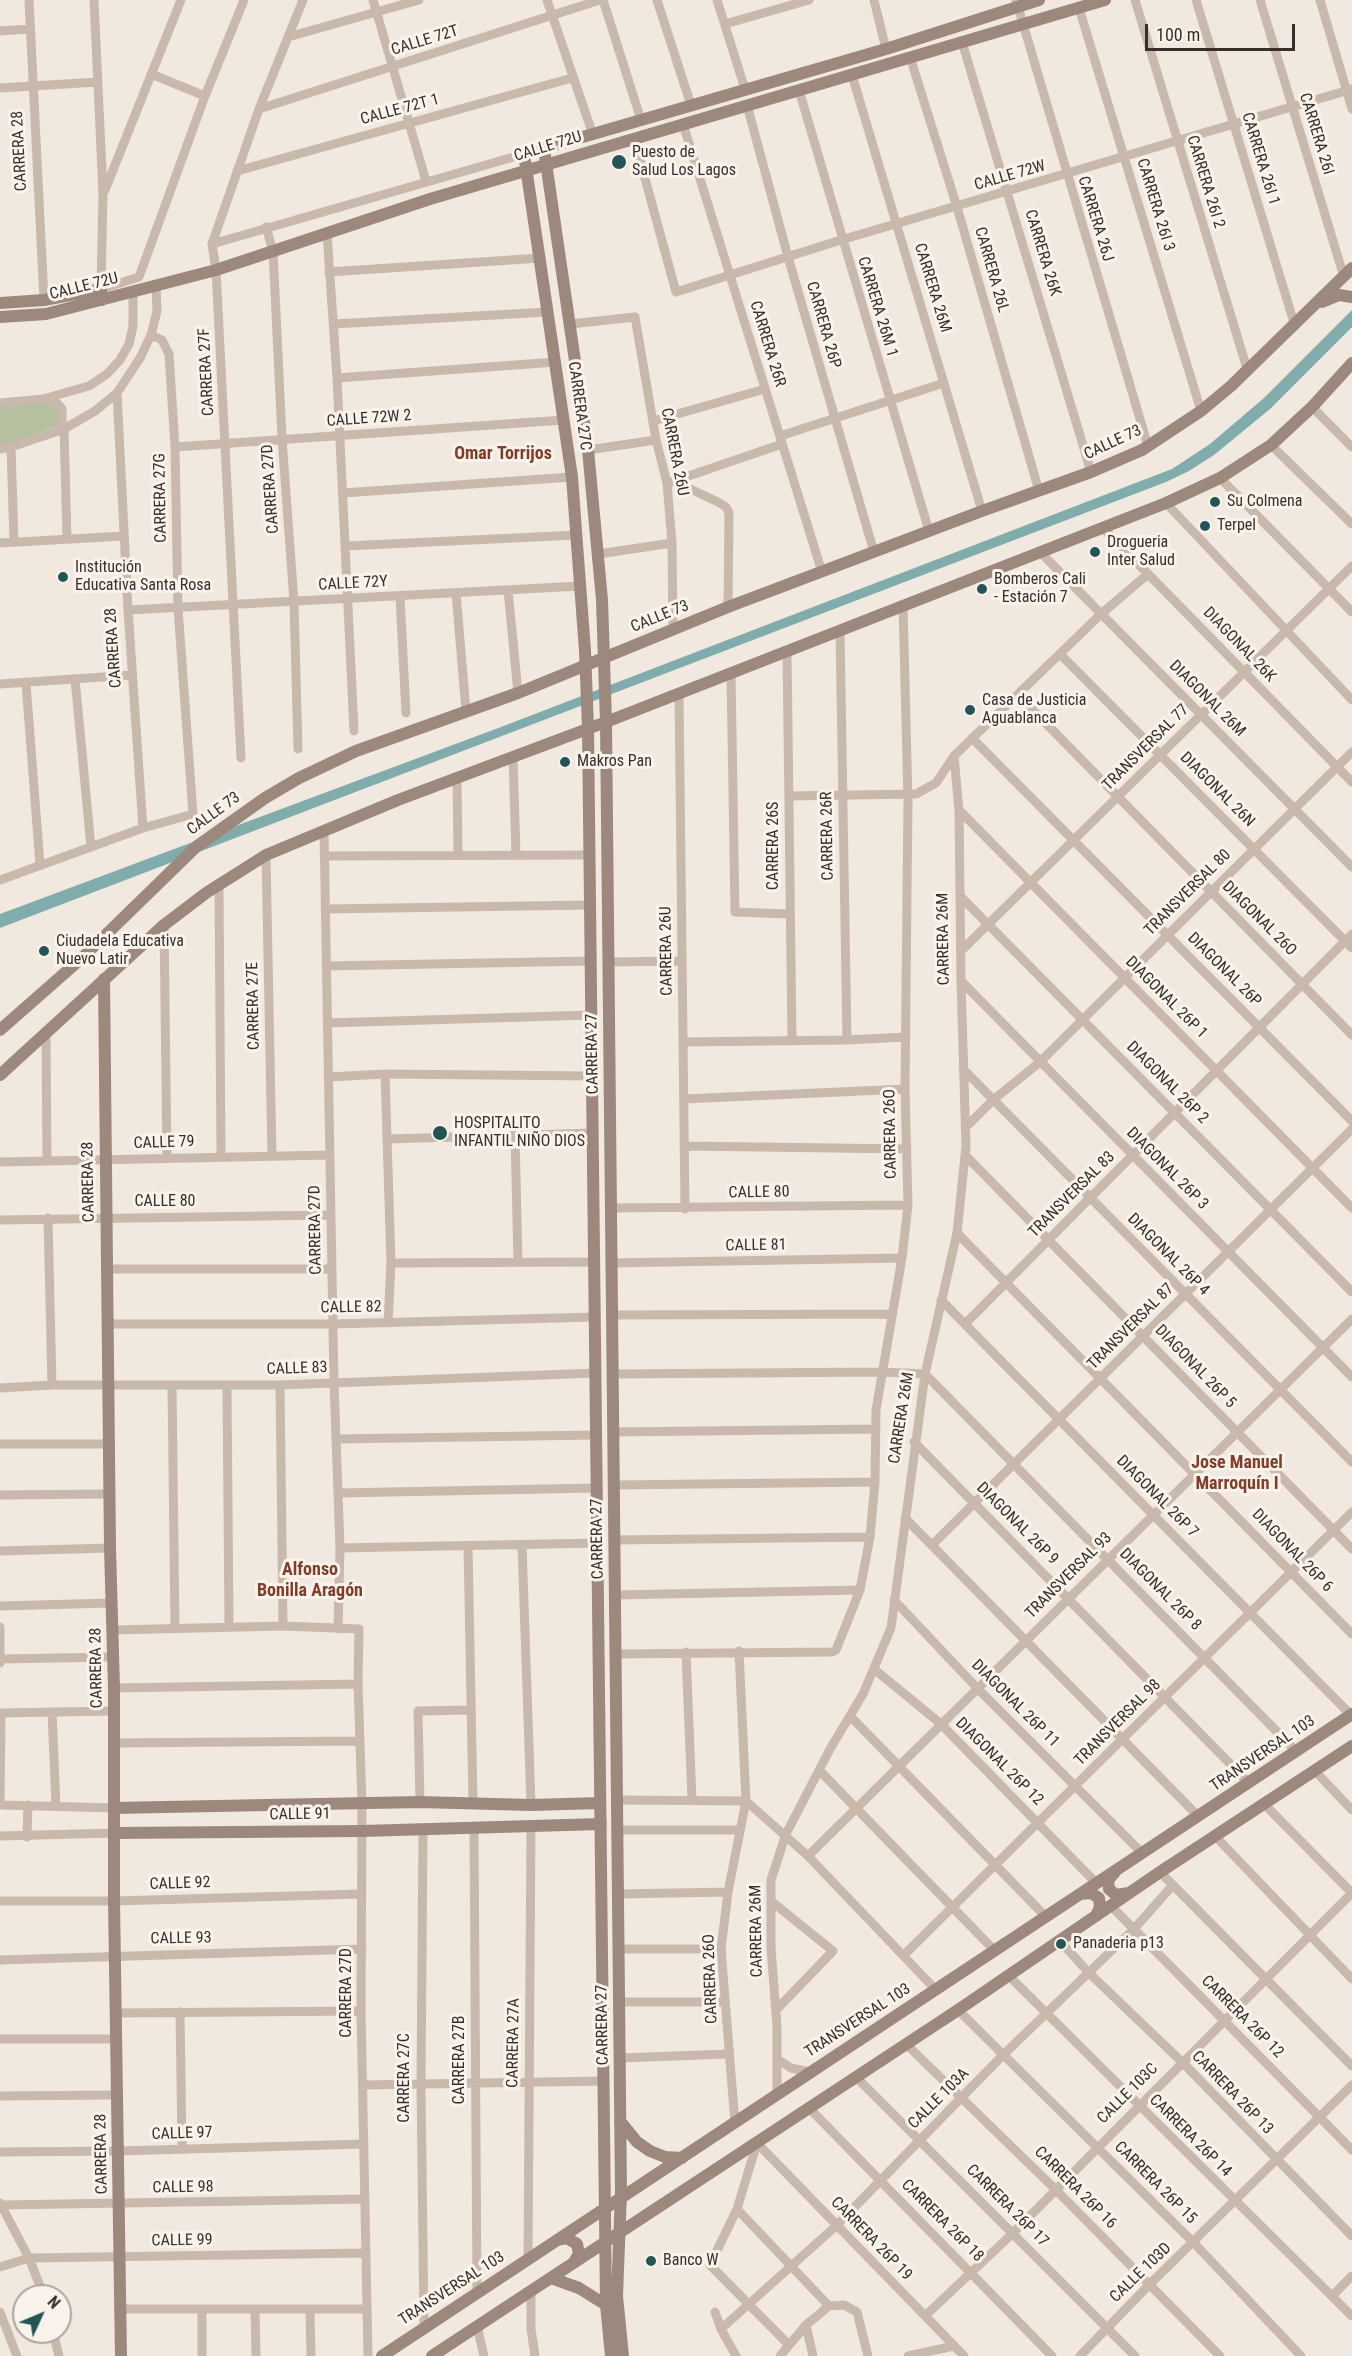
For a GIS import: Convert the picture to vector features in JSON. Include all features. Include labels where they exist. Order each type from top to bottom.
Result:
[{"type":"street","name":"CARRERA 28","points":[[29,0],[44,300]]},
{"type":"street","points":[[103,193],[181,0]]},
{"type":"street","points":[[97,1],[103,193],[101,294],[139,277],[205,96],[244,0]]},
{"type":"street","name":"CARRERA 27F","points":[[241,758],[216,270],[212,244],[259,109],[303,0]]},
{"type":"street","points":[[373,0],[426,181]]},
{"type":"street","points":[[288,37],[419,0]]},
{"type":"street","points":[[547,0],[593,135]]},
{"type":"street","points":[[602,0],[641,120]]},
{"type":"street","name":"CALLE 72T","points":[[259,109],[602,0]]},
{"type":"street","points":[[657,0],[691,105]]},
{"type":"street","points":[[717,0],[745,89]]},
{"type":"street","points":[[725,24],[808,0]]},
{"type":"street","points":[[874,0],[886,49]]},
{"type":"street","name":"CALLE 72U","points":[[212,244],[886,49],[1017,3],[1039,0]]},
{"type":"street","name":"CALLE 72U","points":[[0,303],[133,292],[216,270],[430,199],[1105,0]]},
{"type":"street","name":"CARRERA 26I 2","points":[[1135,0],[1248,372]]},
{"type":"street","name":"CARRERA 26I 1","points":[[1196,0],[1295,326]]},
{"type":"street","name":"CARRERA 26I","points":[[1260,0],[1291,107],[1348,272]]},
{"type":"street","points":[[1320,0],[1349,89],[1352,109]]},
{"type":"street","name":"CARRERA 26J","points":[[1017,3],[1148,446]]},
{"type":"street","name":"CARRERA 26I 3","points":[[1079,8],[1201,411]]},
{"type":"street","points":[[0,31],[30,29]]},
{"type":"street","name":"CARRERA 26K","points":[[962,42],[1091,472]]},
{"type":"street","name":"CARRERA 26L","points":[[910,57],[957,207],[1039,491]]},
{"type":"street","points":[[151,74],[205,96]]},
{"type":"street","name":"CARRERA 26M","points":[[852,75],[982,511]]},
{"type":"street","name":"CALLE 72T 1","points":[[237,171],[572,78]]},
{"type":"street","points":[[0,88],[98,82]]},
{"type":"street","name":"CALLE 72W","points":[[634,138],[676,292],[841,240],[1066,175],[1349,89]]},
{"type":"street","name":"CARRERA 26M 1","points":[[799,90],[841,240],[928,531]]},
{"type":"street","name":"CARRERA 26P","points":[[747,105],[788,257],[874,552]]},
{"type":"street","name":"CARRERA 26R","points":[[683,124],[822,573]]},
{"type":"street","name":"CARRERA 27C","points":[[544,149],[588,450],[599,554],[604,658]]},
{"type":"street","name":"CARRERA 27C","points":[[524,154],[572,477],[585,665]]},
{"type":"street","name":"CARRERA 27D","points":[[266,227],[273,251],[282,438],[294,602],[298,749]]},
{"type":"street","points":[[327,233],[337,378],[354,731]]},
{"type":"street","points":[[329,272],[541,258]]},
{"type":"street","name":"CALLE 73","points":[[0,1030],[83,957],[196,847],[249,808],[328,763],[518,693],[728,607],[1091,472],[1148,446],[1201,411],[1248,372],[1348,272]]},
{"type":"street","points":[[0,449],[64,429],[95,411],[117,393],[140,358],[151,335],[157,311],[156,285]]},
{"type":"street","points":[[43,399],[89,386],[120,360],[129,344],[133,326],[133,292]]},
{"type":"street","name":"CALLE 72U","points":[[0,317],[46,314],[101,294]]},
{"type":"street","points":[[1315,306],[1333,296],[1349,296]]},
{"type":"street","points":[[334,324],[548,312]]},
{"type":"street","name":"CARRERA 26U","points":[[570,324],[634,317],[656,440],[670,482],[673,630]]},
{"type":"street","name":"CARRERA 27G","points":[[143,828],[193,814],[178,608],[175,447],[169,354],[162,340],[151,335]]},
{"type":"street","points":[[337,378],[556,362]]},
{"type":"street","points":[[0,1075],[164,925],[219,884],[266,855],[324,830],[1166,503],[1220,478],[1271,445],[1312,407],[1352,363]]},
{"type":"street","points":[[670,482],[835,418],[944,383]]},
{"type":"street","points":[[653,421],[765,389]]},
{"type":"street","name":"CARRERA 28","points":[[117,393],[128,610],[143,828]]},
{"type":"street","points":[[0,403],[50,399],[62,409],[64,417],[62,424],[51,434]]},
{"type":"street","points":[[1312,407],[1352,447]]},
{"type":"street","name":"CALLE 72W 2","points":[[175,447],[564,420]]},
{"type":"street","points":[[64,429],[67,539]]},
{"type":"street","points":[[588,450],[656,440]]},
{"type":"street","points":[[1271,445],[1352,524]]},
{"type":"street","points":[[11,447],[14,542]]},
{"type":"street","points":[[343,493],[572,477]]},
{"type":"street","points":[[1220,478],[1352,612]]},
{"type":"street","points":[[670,482],[726,507],[729,513],[728,607]]},
{"type":"street","points":[[1166,503],[1352,700]]},
{"type":"street","name":"DIAGONAL 26K","points":[[1104,529],[1352,782]]},
{"type":"street","points":[[346,546],[577,535]]},
{"type":"street","points":[[0,543],[124,536]]},
{"type":"street","points":[[599,554],[672,543]]},
{"type":"street","name":"DIAGONAL 26M","points":[[1041,553],[1352,867]]},
{"type":"street","name":"TRANSVERSAL 77","points":[[962,951],[1352,566]]},
{"type":"street","points":[[789,796],[916,794],[936,783],[954,756],[972,738],[1101,614],[1148,574]]},
{"type":"street","name":"CALLE 72Y","points":[[128,610],[580,586]]},
{"type":"street","points":[[508,590],[518,693]]},
{"type":"street","points":[[456,593],[466,711]]},
{"type":"street","points":[[400,597],[406,713]]},
{"type":"street","name":"CARRERA 26O","points":[[735,2123],[722,1949],[728,1892],[746,1800],[739,1651],[832,1652],[836,1650],[860,1590],[870,1537],[876,1482],[876,1410],[902,1258],[908,1205],[905,1089],[908,794],[903,605]]},
{"type":"street","name":"CARRERA 26R","points":[[840,631],[847,1040]]},
{"type":"street","name":"CARRERA 26S","points":[[787,651],[792,1040]]},
{"type":"street","name":"DIAGONAL 26N","points":[[1060,654],[1254,849],[1350,941]]},
{"type":"street","points":[[604,658],[606,722]]},
{"type":"street","points":[[585,665],[588,728]]},
{"type":"street","points":[[731,673],[735,912],[789,914]]},
{"type":"street","points":[[0,684],[132,675]]},
{"type":"street","points":[[75,679],[91,847]]},
{"type":"street","points":[[26,683],[40,865]]},
{"type":"street","name":"CARRERA 26U","points":[[679,694],[685,1209]]},
{"type":"street","name":"DIAGONAL 26O","points":[[1017,695],[1352,1035]]},
{"type":"street","name":"CARRERA 27","points":[[606,722],[621,2199],[617,2296],[623,2356]]},
{"type":"street","name":"CARRERA 27","points":[[588,728],[606,2305],[611,2356]]},
{"type":"street","name":"DIAGONAL 26P","points":[[972,738],[1352,1121]]},
{"type":"street","name":"TRANSVERSAL 80","points":[[965,1128],[993,1100],[1040,1062],[1352,752]]},
{"type":"street","name":"CARRERA 26M","points":[[777,2093],[776,2010],[771,1948],[771,1880],[783,1832],[863,1694],[891,1628],[914,1442],[925,1374],[957,1233],[965,1155],[965,1128],[959,810],[954,756]]},
{"type":"street","points":[[513,757],[516,855]]},
{"type":"street","points":[[457,778],[458,855]]},
{"type":"street","name":"DIAGONAL 26P 1","points":[[959,810],[1352,1208]]},
{"type":"street","points":[[0,879],[143,828]]},
{"type":"street","name":"CARRERA 27D","points":[[324,830],[334,1383],[340,1548],[338,1629],[359,1629],[358,1684],[362,1803],[361,2011],[368,2356]]},
{"type":"street","name":"CARRERA 27E","points":[[266,855],[272,1156]]},
{"type":"street","points":[[324,856],[590,855]]},
{"type":"street","points":[[219,884],[221,1156]]},
{"type":"street","name":"DIAGONAL 26P 2","points":[[960,896],[1352,1292]]},
{"type":"street","points":[[325,909],[590,905]]},
{"type":"street","points":[[164,925],[167,1158]]},
{"type":"street","name":"TRANSVERSAL 83","points":[[965,1324],[1302,984],[1350,941]]},
{"type":"street","points":[[326,966],[591,961]]},
{"type":"street","points":[[608,962],[682,961]]},
{"type":"street","name":"CARRERA 28","points":[[104,979],[121,2356]]},
{"type":"street","name":"DIAGONAL 26P 3","points":[[961,981],[1352,1377]]},
{"type":"street","points":[[327,1023],[591,1015]]},
{"type":"street","points":[[46,1031],[47,1161]]},
{"type":"street","points":[[683,1042],[906,1037]]},
{"type":"street","name":"DIAGONAL 26P 4","points":[[963,1069],[1352,1462]]},
{"type":"street","points":[[328,1077],[385,1074],[592,1076]]},
{"type":"street","points":[[385,1074],[391,1263],[388,1323]]},
{"type":"street","points":[[684,1099],[905,1089]]},
{"type":"street","name":"TRANSVERSAL 87","points":[[932,1545],[1352,1129]]},
{"type":"street","points":[[387,1139],[593,1133]]},
{"type":"street","points":[[515,1135],[518,1262]]},
{"type":"street","points":[[684,1146],[907,1149]]},
{"type":"street","name":"CALLE 79","points":[[0,1162],[330,1155]]},
{"type":"street","name":"DIAGONAL 26P 5","points":[[965,1155],[1352,1549]]},
{"type":"street","name":"CALLE 80","points":[[611,1208],[908,1205]]},
{"type":"street","name":"CALLE 80","points":[[0,1220],[331,1215]]},
{"type":"street","points":[[48,1218],[52,1385]]},
{"type":"street","name":"DIAGONAL 26P 6","points":[[957,1233],[1352,1634]]},
{"type":"street","name":"CALLE 81","points":[[611,1263],[902,1258]]},
{"type":"street","points":[[391,1263],[594,1262]]},
{"type":"street","points":[[107,1269],[332,1269]]},
{"type":"street","name":"DIAGONAL 26P 7","points":[[941,1300],[1352,1715]]},
{"type":"street","points":[[612,1315],[891,1314]]},
{"type":"street","name":"CALLE 82","points":[[108,1324],[333,1324],[595,1317]]},
{"type":"street","name":"TRANSVERSAL 93","points":[[808,1856],[1352,1319]]},
{"type":"street","points":[[612,1374],[882,1372],[925,1374]]},
{"type":"street","name":"CALLE 83","points":[[0,1388],[52,1385],[280,1385],[596,1373]]},
{"type":"street","name":"DIAGONAL 26P 8","points":[[925,1374],[1296,1751]]},
{"type":"street","points":[[280,1385],[283,1626]]},
{"type":"street","points":[[172,1386],[176,1627]]},
{"type":"street","points":[[227,1386],[229,1627]]},
{"type":"street","points":[[613,1432],[876,1429]]},
{"type":"street","points":[[337,1439],[596,1435]]},
{"type":"street","name":"DIAGONAL 26P 9","points":[[914,1442],[1249,1783]]},
{"type":"street","points":[[0,1444],[110,1444]]},
{"type":"street","points":[[614,1485],[876,1482]]},
{"type":"street","points":[[338,1493],[597,1488]]},
{"type":"street","points":[[0,1495],[110,1494]]},
{"type":"street","name":"TRANSVERSAL 98","points":[[904,1955],[1352,1512]]},
{"type":"street","points":[[904,1518],[1198,1816]]},
{"type":"street","points":[[614,1540],[870,1537]]},
{"type":"street","points":[[340,1548],[598,1543]]},
{"type":"street","points":[[522,1545],[531,1805]]},
{"type":"street","points":[[468,1546],[473,1803]]},
{"type":"street","points":[[0,1551],[110,1548]]},
{"type":"street","points":[[615,1595],[860,1590]]},
{"type":"street","name":"DIAGONAL 26P 11","points":[[894,1600],[977,1688],[1142,1853]]},
{"type":"street","points":[[0,1606],[111,1604]]},
{"type":"street","points":[[113,1630],[283,1626],[338,1629]]},
{"type":"street","points":[[0,1627],[1,1662],[113,1657]]},
{"type":"street","points":[[615,1654],[739,1651]]},
{"type":"street","points":[[686,1652],[692,1799]]},
{"type":"street","name":"DIAGONAL 26P 12","points":[[874,1669],[941,1724],[1096,1884]]},
{"type":"street","points":[[114,1688],[358,1684]]},
{"type":"street","points":[[420,1802],[418,1711],[471,1710]]},
{"type":"street","points":[[0,1805],[1,1713],[114,1711]]},
{"type":"street","points":[[52,1712],[56,1806]]},
{"type":"street","name":"TRANSVERSAL 103","points":[[382,2356],[424,2326],[621,2199],[777,2093],[1352,1715]]},
{"type":"street","points":[[850,1716],[1046,1917]]},
{"type":"street","points":[[115,1743],[359,1740]]},
{"type":"street","points":[[432,2356],[958,2010],[1160,1872],[1352,1746]]},
{"type":"street","points":[[819,1770],[995,1951]]},
{"type":"street","points":[[1315,1771],[1352,1810]]},
{"type":"street","points":[[617,1800],[746,1800],[808,1856],[936,1990]]},
{"type":"street","name":"CALLE 91","points":[[0,1805],[114,1808],[420,1802],[531,1805],[600,1803]]},
{"type":"street","points":[[586,1803],[590,1814],[587,1824]]},
{"type":"street","points":[[1264,1804],[1352,1893]]},
{"type":"street","points":[[27,1837],[28,1805]]},
{"type":"street","name":"CALLE 91","points":[[0,1836],[423,1830],[601,1824]]},
{"type":"street","name":"CARRERA 27A","points":[[528,2259],[531,1826]]},
{"type":"street","name":"CARRERA 27B","points":[[474,1828],[477,2292]]},
{"type":"street","name":"CARRERA 27C","points":[[423,1830],[421,2085],[424,2326]]},
{"type":"street","points":[[617,1830],[739,1830]]},
{"type":"street","points":[[1215,1836],[1352,1979]]},
{"type":"street","points":[[1115,1871],[1108,1880],[1109,1889],[1120,1896],[1132,1892]]},
{"type":"street","points":[[1160,1872],[1352,2066]]},
{"type":"street","name":"CALLE 103A","points":[[721,2329],[837,2224],[1004,2055],[1134,1929],[1173,1885]]},
{"type":"street","points":[[618,1894],[728,1892]]},
{"type":"street","points":[[1080,1894],[1091,1893],[1099,1898],[1100,1907],[1095,1917]]},
{"type":"street","name":"CALLE 103C","points":[[925,2316],[1012,2233],[1352,1893]]},
{"type":"street","name":"CALLE 92","points":[[0,1901],[114,1901],[361,1894]]},
{"type":"street","points":[[771,1901],[833,1951],[776,2010]]},
{"type":"street","name":"CARRERA 26P 12","points":[[1111,1906],[1352,2150]]},
{"type":"street","name":"CARRERA 26P 13","points":[[1060,1941],[1089,1973],[1182,2062],[1352,2236]]},
{"type":"street","name":"CALLE 93","points":[[0,1960],[362,1949]]},
{"type":"street","points":[[619,1949],[722,1949]]},
{"type":"street","name":"CARRERA 26P 14","points":[[1009,1976],[1352,2316]]},
{"type":"street","points":[[619,2002],[725,2002]]},
{"type":"street","name":"CARRERA 26P 15","points":[[958,2010],[1194,2243],[1301,2356]]},
{"type":"street","points":[[116,2013],[361,2011]]},
{"type":"street","points":[[180,2012],[182,2149]]},
{"type":"street","points":[[0,2039],[116,2039]]},
{"type":"street","name":"CARRERA 26P 16","points":[[906,2044],[1055,2189],[1220,2356]]},
{"type":"street","points":[[620,2058],[729,2054]]},
{"type":"street","points":[[777,2059],[791,2068],[810,2072]]},
{"type":"street","name":"CARRERA 26P 17","points":[[856,2077],[1135,2356]]},
{"type":"street","points":[[363,2085],[604,2081]]},
{"type":"street","name":"CALLE 103D","points":[[1080,2356],[1352,2085]]},
{"type":"street","points":[[0,2096],[117,2095]]},
{"type":"street","name":"CARRERA 26P 18","points":[[809,2108],[1052,2356]]},
{"type":"street","points":[[620,2121],[637,2142],[650,2151],[665,2157],[681,2158]]},
{"type":"street","points":[[757,2143],[737,2209],[710,2261],[712,2269],[789,2345]]},
{"type":"street","name":"CARRERA 26P 19","points":[[757,2143],[964,2356]]},
{"type":"street","name":"CALLE 97","points":[[0,2151],[119,2151],[364,2144]]},
{"type":"street","name":"CALLE 98","points":[[1,2204],[120,2205],[365,2199]]},
{"type":"street","points":[[1,2204],[29,2258],[39,2284]]},
{"type":"street","points":[[737,2209],[829,2306]]},
{"type":"street","points":[[558,2240],[570,2239],[577,2244],[579,2254],[574,2262]]},
{"type":"street","name":"CALLE 99","points":[[0,2268],[29,2258],[366,2253]]},
{"type":"street","points":[[1332,2296],[1352,2277]]},
{"type":"street","points":[[551,2278],[579,2288],[606,2305]]},
{"type":"street","points":[[531,2291],[531,2329],[535,2356]]},
{"type":"street","points":[[780,2356],[806,2325],[829,2306],[844,2305],[857,2312],[868,2356]]},
{"type":"street","points":[[119,2309],[366,2309]]},
{"type":"street","points":[[202,2309],[202,2356]]},
{"type":"street","points":[[310,2309],[311,2356]]},
{"type":"street","points":[[255,2310],[256,2356]]},
{"type":"street","points":[[0,2312],[17,2356]]},
{"type":"street","points":[[715,2312],[721,2329],[736,2356]]},
{"type":"street","points":[[806,2325],[813,2356]]},
{"type":"street","points":[[477,2326],[484,2356]]},
{"type":"street","points":[[908,2356],[954,2346]]},
{"type":"green space","points":[[0,403],[57,403],[62,424],[0,449]]},
{"type":"water","points":[[1352,310],[1352,327],[1270,409],[1214,455],[1166,482],[0,928],[0,914],[501,727],[1172,469],[1210,444],[1264,398]]},
{"type":"place","name":"Puesto de Salud Los Lagos","points":[[619,162]]},
{"type":"place","name":"Su Colmena","points":[[1215,502]]},
{"type":"place","name":"Terpel","points":[[1205,526]]},
{"type":"place","name":"Drogueria Inter Salud","points":[[1095,552]]},
{"type":"place","name":"Institución Educativa Santa Rosa","points":[[63,577]]},
{"type":"place","name":"Bomberos Cali - Estación 7","points":[[982,589]]},
{"type":"place","name":"Casa de Justicia Aguablanca","points":[[970,710]]},
{"type":"place","name":"Makros Pan","points":[[565,762]]},
{"type":"place","name":"Ciudadela Educativa Nuevo Latir","points":[[44,951]]},
{"type":"place","name":"HOSPITALITO INFANTIL NIÑO DIOS","points":[[440,1133]]},
{"type":"place","name":"Panaderia p13","points":[[1061,1944]]},
{"type":"place","name":"Banco W","points":[[651,2261]]},
{"type":"district","name":"Omar Torrijos","points":[[503,454]]},
{"type":"district","name":"Jose Manuel Marroquín I","points":[[1237,1473]]},
{"type":"district","name":"Alfonso Bonilla Aragón","points":[[310,1580]]}]
